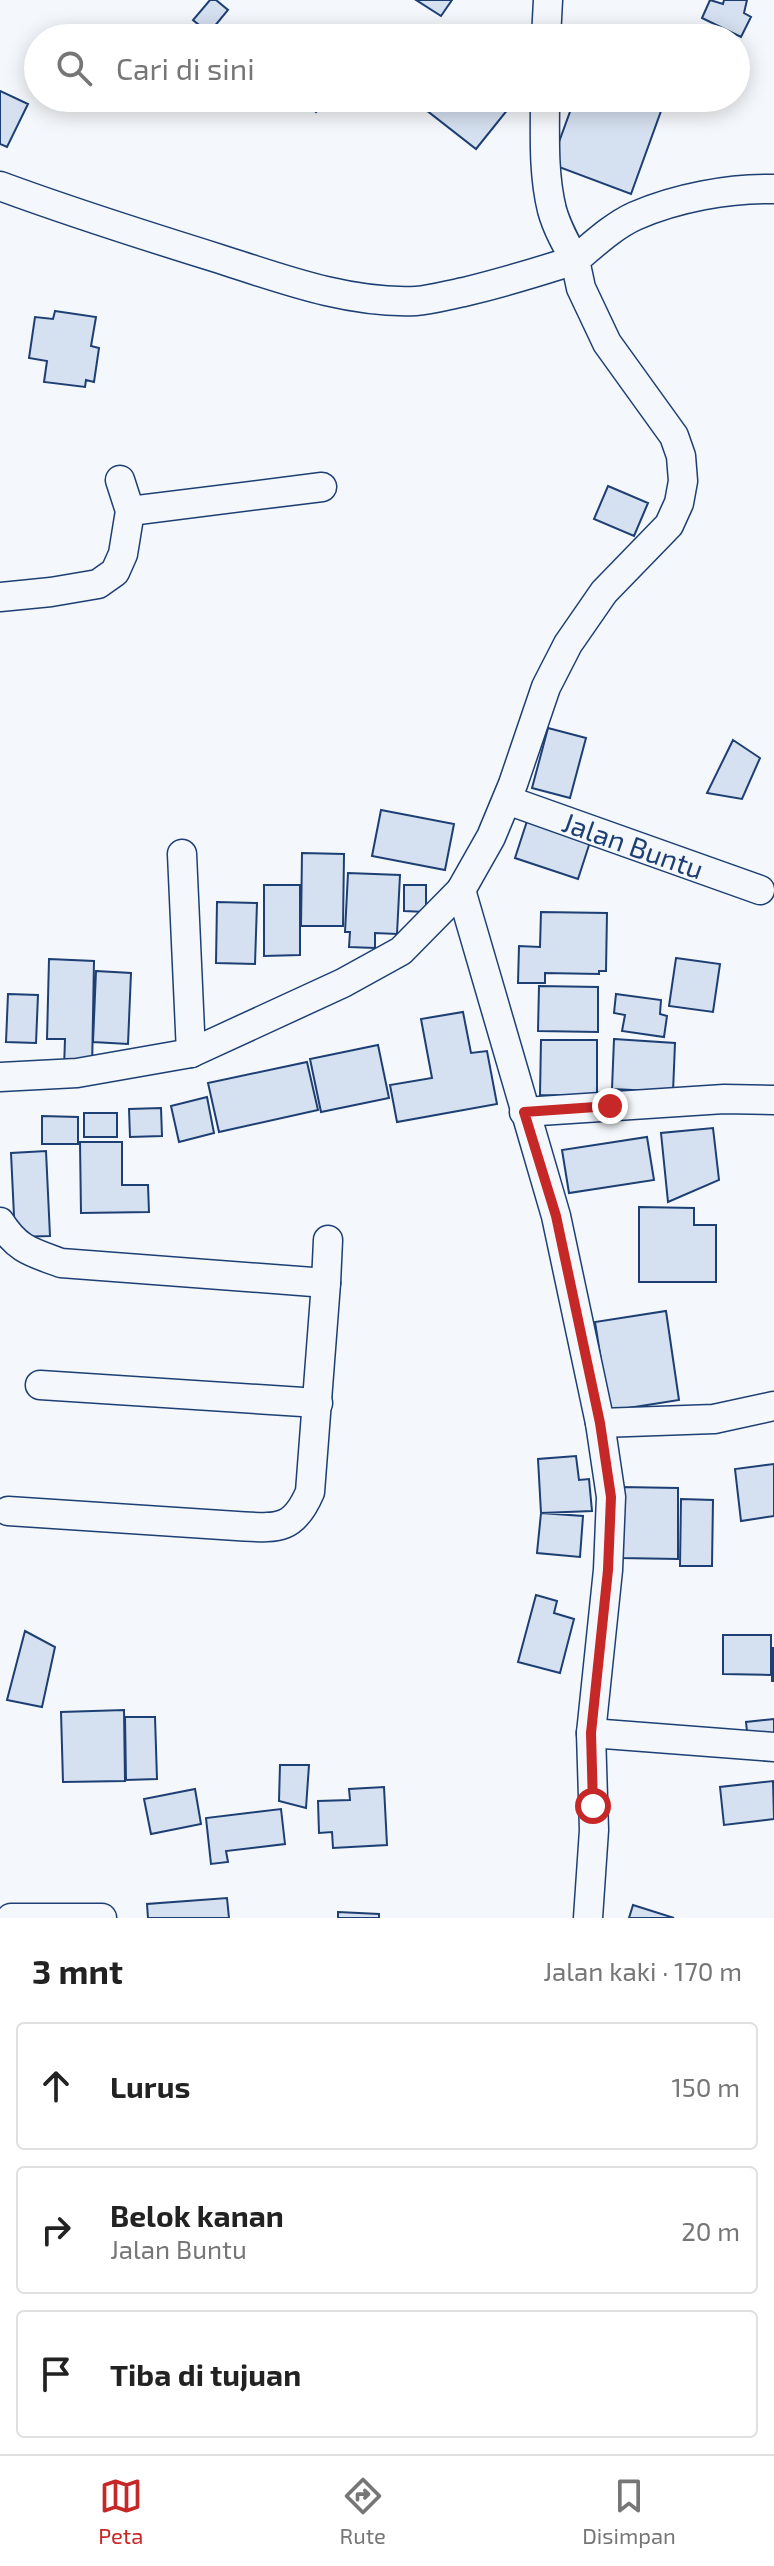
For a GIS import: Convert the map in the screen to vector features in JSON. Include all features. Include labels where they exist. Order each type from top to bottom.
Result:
[{"type":"street","points":[[547,24],[548,0]]},
{"type":"street","points":[[0,1077],[77,1073],[191,1053],[343,983],[401,951],[461,890],[491,837],[546,687],[568,644],[604,592],[669,525],[679,503],[683,481],[681,456],[674,436],[607,343],[581,288],[575,260],[562,236],[550,196],[545,112]]},
{"type":"street","points":[[0,186],[278,277],[353,296],[417,301],[487,287],[575,260],[634,217],[677,203],[722,193],[774,189]]},
{"type":"street","points":[[0,597],[98,584],[115,572],[123,554],[130,511],[120,480]]},
{"type":"street","points":[[130,511],[322,487]]},
{"type":"street","name":"Jalan Buntu","points":[[507,800],[760,890]]},
{"type":"street","points":[[182,854],[191,1053]]},
{"type":"street","points":[[461,890],[556,1216],[600,1423],[611,1497],[608,1570],[591,1733],[594,1830],[588,1918]]},
{"type":"street","points":[[524,1112],[724,1099],[774,1100]]},
{"type":"street","points":[[0,1222],[23,1249],[61,1263],[326,1283]]},
{"type":"street","points":[[8,1511],[237,1526],[264,1527],[288,1523],[302,1511],[310,1492],[328,1240]]},
{"type":"street","points":[[40,1385],[318,1403]]},
{"type":"street","points":[[600,1423],[714,1419],[774,1406]]},
{"type":"street","points":[[591,1733],[774,1747]]},
{"type":"street","points":[[11,1918],[102,1918]]},
{"type":"building","points":[[210,0],[216,0],[228,10],[216,24],[198,24],[193,20]]},
{"type":"building","points":[[416,0],[452,0],[441,16]]},
{"type":"building","points":[[710,0],[723,4],[724,0],[747,0],[744,13],[751,17],[748,24],[714,24],[702,18]]},
{"type":"building","points":[[0,91],[24,102],[24,112],[7,147],[0,144]]},
{"type":"building","points":[[429,112],[506,112],[476,149]]},
{"type":"building","points":[[570,112],[661,112],[631,194],[551,164]]},
{"type":"building","points":[[55,311],[96,317],[91,346],[99,348],[94,382],[86,380],[85,387],[44,382],[47,361],[29,358],[35,317],[53,319]]},
{"type":"building","points":[[608,486],[648,503],[634,536],[594,519]]},
{"type":"building","points":[[548,728],[586,738],[570,798],[532,788]]},
{"type":"building","points":[[733,740],[760,758],[742,799],[707,793]]},
{"type":"building","points":[[381,810],[454,824],[445,870],[372,856]]},
{"type":"building","points":[[528,818],[591,839],[578,879],[515,858]]},
{"type":"building","points":[[302,853],[344,854],[343,926],[301,926]]},
{"type":"building","points":[[348,873],[400,875],[397,934],[375,933],[375,948],[349,947],[350,932],[345,932]]},
{"type":"building","points":[[264,885],[300,885],[300,955],[264,956]]},
{"type":"building","points":[[404,885],[426,885],[426,912],[404,911]]},
{"type":"building","points":[[217,902],[257,903],[255,964],[216,963]]},
{"type":"building","points":[[541,912],[607,913],[606,971],[599,971],[599,974],[545,973],[545,983],[518,983],[519,946],[540,947]]},
{"type":"building","points":[[676,958],[720,964],[713,1012],[669,1006]]},
{"type":"building","points":[[49,959],[94,961],[92,1070],[64,1069],[65,1039],[47,1039]]},
{"type":"building","points":[[96,971],[131,973],[128,1044],[93,1042]]},
{"type":"building","points":[[539,986],[598,987],[598,1032],[538,1031]]},
{"type":"building","points":[[8,994],[38,995],[36,1043],[6,1042]]},
{"type":"building","points":[[616,994],[661,1000],[660,1014],[667,1016],[664,1037],[622,1031],[625,1015],[614,1013]]},
{"type":"building","points":[[463,1012],[471,1053],[487,1051],[497,1104],[397,1122],[390,1085],[432,1078],[421,1019]]},
{"type":"building","points":[[614,1039],[675,1043],[673,1092],[612,1089]]},
{"type":"building","points":[[541,1040],[597,1040],[597,1096],[540,1095]]},
{"type":"building","points":[[378,1045],[389,1098],[321,1112],[310,1059]]},
{"type":"building","points":[[307,1062],[318,1110],[219,1132],[208,1083]]},
{"type":"building","points":[[207,1097],[214,1133],[179,1142],[171,1106]]},
{"type":"building","points":[[161,1108],[162,1136],[130,1137],[129,1109]]},
{"type":"building","points":[[84,1113],[117,1113],[117,1137],[84,1137]]},
{"type":"building","points":[[42,1116],[78,1117],[78,1144],[42,1144]]},
{"type":"building","points":[[713,1128],[719,1180],[668,1202],[661,1133]]},
{"type":"building","points":[[647,1137],[654,1180],[569,1193],[562,1150]]},
{"type":"building","points":[[80,1142],[122,1142],[122,1185],[148,1185],[149,1212],[81,1213]]},
{"type":"building","points":[[46,1151],[50,1236],[15,1237],[11,1153]]},
{"type":"building","points":[[639,1207],[694,1208],[694,1225],[716,1225],[716,1282],[639,1282]]},
{"type":"building","points":[[666,1311],[679,1400],[609,1411],[595,1322]]},
{"type":"building","points":[[576,1456],[579,1480],[589,1479],[592,1511],[541,1513],[538,1459]]},
{"type":"building","points":[[774,1464],[774,1516],[741,1521],[735,1469]]},
{"type":"building","points":[[621,1487],[678,1488],[678,1559],[620,1558]]},
{"type":"building","points":[[681,1499],[713,1500],[712,1566],[680,1566]]},
{"type":"building","points":[[541,1513],[583,1516],[580,1557],[537,1553]]},
{"type":"building","points":[[536,1595],[557,1601],[554,1613],[574,1619],[560,1673],[518,1662]]},
{"type":"building","points":[[25,1631],[55,1647],[42,1707],[7,1700]]},
{"type":"building","points":[[723,1635],[771,1635],[771,1675],[723,1674]]},
{"type":"building","points":[[774,1648],[774,1681],[772,1681]]},
{"type":"building","points":[[124,1710],[125,1781],[63,1782],[61,1712]]},
{"type":"building","points":[[125,1717],[155,1717],[157,1779],[126,1780]]},
{"type":"building","points":[[774,1719],[774,1739],[748,1741],[746,1722]]},
{"type":"building","points":[[280,1765],[309,1765],[306,1808],[279,1801]]},
{"type":"building","points":[[773,1781],[774,1819],[724,1825],[720,1787]]},
{"type":"building","points":[[384,1787],[387,1845],[333,1848],[332,1832],[319,1833],[318,1801],[350,1800],[349,1789]]},
{"type":"building","points":[[195,1789],[201,1824],[151,1834],[144,1799]]},
{"type":"building","points":[[281,1809],[285,1844],[226,1851],[228,1862],[211,1864],[206,1818]]},
{"type":"building","points":[[227,1898],[229,1918],[148,1918],[147,1904]]},
{"type":"building","points":[[633,1905],[674,1918],[629,1918]]},
{"type":"building","points":[[338,1912],[379,1914],[379,1918],[338,1918]]},
{"type":"route","points":[[593,1806],[591,1733],[608,1570],[611,1497],[600,1423],[556,1216],[524,1112],[610,1106]]}]
